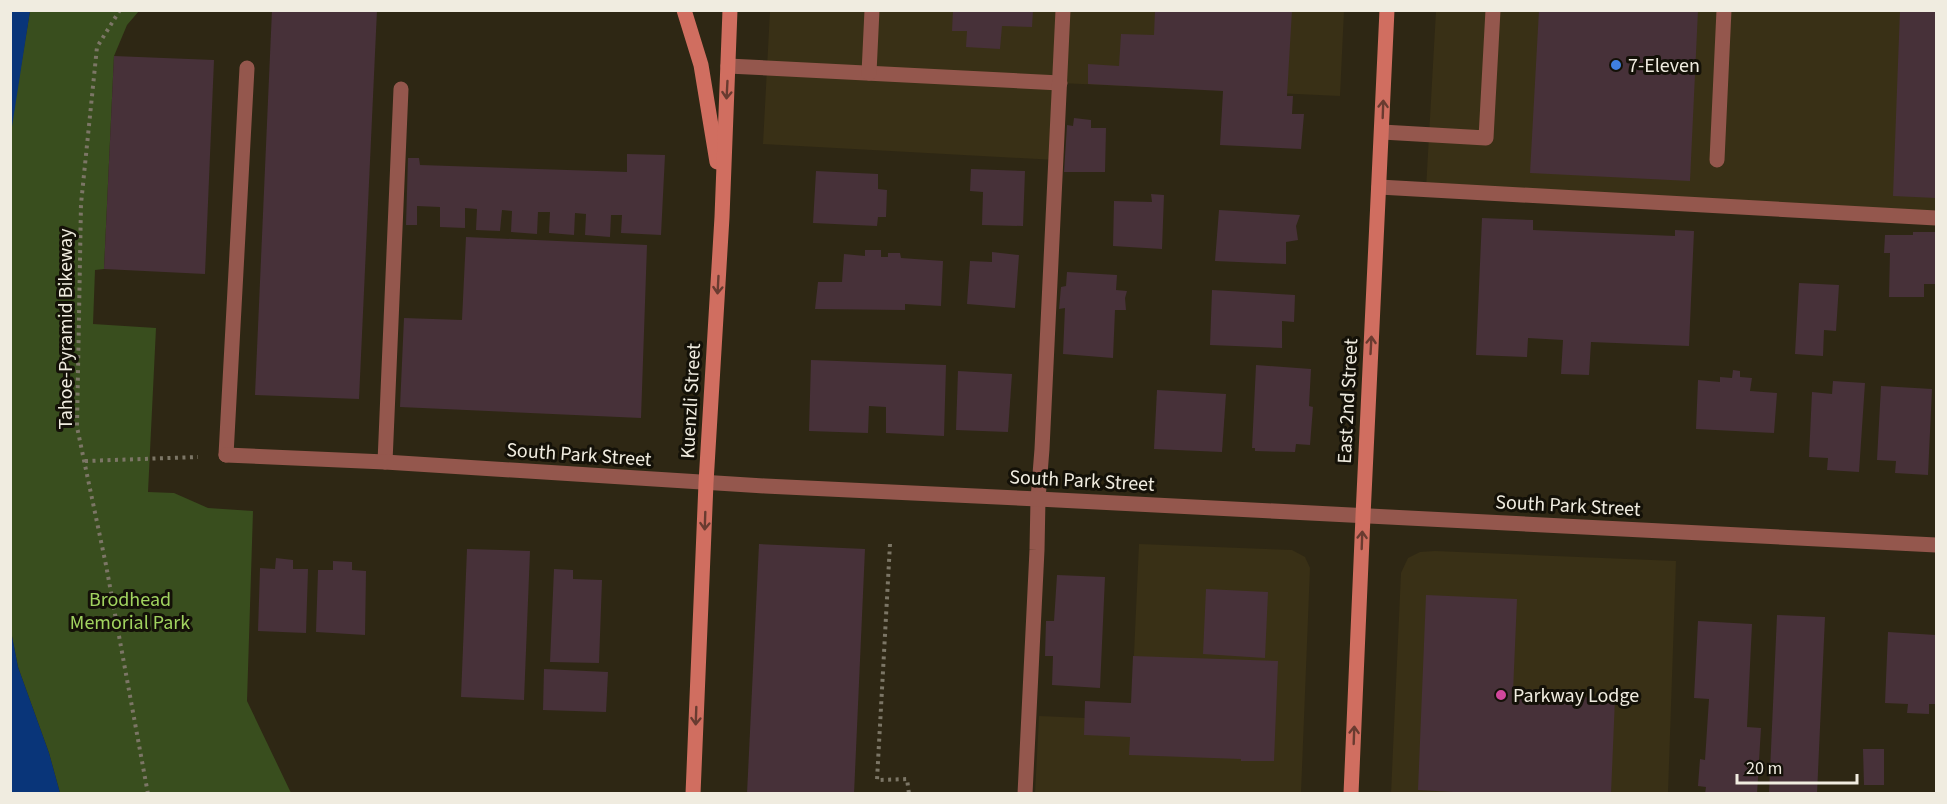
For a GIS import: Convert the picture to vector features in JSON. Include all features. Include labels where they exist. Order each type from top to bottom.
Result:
[{"type":"main road","points":[[684,10],[701,65],[722,191]]},
{"type":"main road","name":"Kuenzli Street","points":[[693,794],[730,10]]},
{"type":"main road","name":"East 2nd Street","points":[[1351,794],[1387,10]]},
{"type":"street","points":[[869,73],[872,10]]},
{"type":"street","points":[[1025,794],[1063,10]]},
{"type":"street","points":[[1382,132],[1486,138],[1493,10]]},
{"type":"street","points":[[1717,160],[1724,10]]},
{"type":"street","points":[[728,66],[1060,82]]},
{"type":"street","points":[[226,456],[247,68]]},
{"type":"street","points":[[385,462],[401,89]]},
{"type":"street","points":[[1379,187],[1936,218]]},
{"type":"street","name":"South Park Street","points":[[226,456],[385,462],[706,483],[1936,545]]},
{"type":"path","name":"Tahoe-Pyramid Bikeway","points":[[120,10],[97,46],[81,204],[77,426],[106,565],[148,794]]},
{"type":"path","points":[[85,461],[226,456]]},
{"type":"path","points":[[890,544],[877,780],[907,779],[909,794]]},
{"type":"shaded area","points":[[770,11],[1344,11],[1340,96],[1060,83],[1056,160],[763,144]]},
{"type":"shaded area","points":[[1436,11],[1936,11],[1936,218],[1426,189]]},
{"type":"shaded area","points":[[1139,544],[1292,550],[1305,557],[1310,568],[1301,793],[1035,794],[1039,716],[1131,720]]},
{"type":"shaded area","points":[[1420,552],[1676,561],[1668,793],[1391,794],[1401,573],[1408,558]]},
{"type":"green space","name":"Brodhead Memorial Park","points":[[30,11],[139,11],[127,25],[114,56],[104,269],[95,270],[93,324],[156,328],[148,492],[174,493],[208,508],[253,511],[247,701],[291,793],[60,793],[49,753],[18,667],[10,626],[10,133]]},
{"type":"water","points":[[10,11],[30,11],[11,133]]},
{"type":"water","points":[[10,626],[18,667],[49,753],[60,793],[11,793]]},
{"type":"building","points":[[272,10],[377,10],[359,399],[255,395]]},
{"type":"building","points":[[953,10],[1033,10],[1032,27],[1002,26],[1000,49],[966,47],[967,31],[952,31]]},
{"type":"building","points":[[1155,10],[1292,10],[1287,96],[1293,96],[1292,114],[1304,114],[1301,149],[1220,145],[1223,91],[1088,84],[1088,64],[1119,66],[1121,34],[1154,35]]},
{"type":"building","name":"7-Eleven","points":[[1539,10],[1698,10],[1690,181],[1530,173]]},
{"type":"building","points":[[1900,10],[1936,10],[1936,198],[1893,196]]},
{"type":"building","points":[[114,56],[214,60],[205,274],[104,269]]},
{"type":"building","points":[[1074,118],[1091,120],[1091,128],[1106,128],[1105,172],[1064,172],[1067,125],[1073,126]]},
{"type":"building","points":[[627,154],[665,155],[661,235],[621,233],[622,215],[611,215],[610,237],[585,235],[586,214],[575,213],[574,235],[549,233],[550,212],[538,212],[537,234],[511,232],[512,211],[502,210],[500,231],[476,230],[477,209],[465,208],[465,228],[440,227],[440,207],[417,206],[417,225],[406,225],[408,158],[419,158],[420,165],[627,172]]},
{"type":"building","points":[[971,169],[1025,171],[1023,226],[982,225],[983,192],[970,191]]},
{"type":"building","points":[[816,171],[878,174],[878,189],[887,190],[886,217],[878,217],[877,226],[813,223]]},
{"type":"building","points":[[1151,194],[1164,195],[1162,249],[1113,246],[1114,201],[1152,202]]},
{"type":"building","points":[[1219,210],[1300,215],[1296,226],[1298,240],[1286,242],[1286,264],[1215,261]]},
{"type":"building","points":[[1482,218],[1533,220],[1533,230],[1675,236],[1675,230],[1694,231],[1689,346],[1591,342],[1589,375],[1561,374],[1563,340],[1528,338],[1527,357],[1476,355]]},
{"type":"building","points":[[1913,232],[1936,232],[1936,284],[1924,284],[1924,297],[1889,297],[1890,253],[1884,253],[1885,235],[1913,235]]},
{"type":"building","points":[[466,237],[647,245],[641,418],[400,407],[404,318],[462,320]]},
{"type":"building","points":[[865,250],[881,250],[881,257],[888,257],[888,253],[900,253],[901,258],[943,261],[941,306],[905,304],[905,310],[815,309],[818,282],[842,282],[844,254],[865,256]]},
{"type":"building","points":[[992,252],[1019,255],[1015,308],[967,304],[970,261],[992,262]]},
{"type":"building","points":[[1067,272],[1117,275],[1116,290],[1127,291],[1126,310],[1115,310],[1113,358],[1063,354],[1065,308],[1059,309],[1061,287],[1066,286]]},
{"type":"building","points":[[1799,283],[1839,285],[1836,331],[1824,330],[1823,356],[1795,354]]},
{"type":"building","points":[[1212,290],[1295,295],[1294,322],[1282,321],[1282,348],[1210,345]]},
{"type":"building","points":[[811,360],[946,365],[944,436],[886,433],[886,407],[869,406],[868,433],[809,431]]},
{"type":"building","points":[[1256,365],[1311,369],[1309,406],[1313,407],[1310,445],[1296,444],[1295,452],[1255,451],[1255,448],[1252,448]]},
{"type":"building","points":[[1733,370],[1740,371],[1740,377],[1752,378],[1750,391],[1777,393],[1774,433],[1696,429],[1698,380],[1720,382],[1720,377],[1732,378]]},
{"type":"building","points":[[958,371],[1012,374],[1008,432],[956,430]]},
{"type":"building","points":[[1833,381],[1865,383],[1859,472],[1827,470],[1828,458],[1809,457],[1812,392],[1832,394]]},
{"type":"building","points":[[1881,386],[1932,389],[1928,475],[1895,473],[1896,461],[1877,460]]},
{"type":"building","points":[[1157,390],[1226,394],[1222,452],[1154,449]]},
{"type":"building","points":[[759,544],[865,549],[854,794],[747,794]]},
{"type":"building","points":[[467,549],[530,551],[524,700],[461,697]]},
{"type":"building","points":[[276,558],[293,560],[293,569],[308,569],[306,633],[258,631],[260,568],[275,569]]},
{"type":"building","points":[[333,561],[352,562],[352,570],[366,571],[365,635],[316,632],[318,570],[333,570]]},
{"type":"building","points":[[554,569],[573,570],[573,579],[602,580],[599,663],[550,662]]},
{"type":"building","points":[[1057,575],[1105,577],[1100,688],[1052,685],[1053,656],[1045,656],[1046,621],[1054,621]]},
{"type":"building","points":[[1206,589],[1268,592],[1265,658],[1203,654]]},
{"type":"building","name":"Parkway Lodge","points":[[1426,595],[1517,599],[1513,692],[1521,693],[1521,689],[1579,692],[1579,697],[1615,698],[1611,794],[1453,794],[1453,792],[1418,790]]},
{"type":"building","points":[[1777,615],[1825,617],[1817,794],[1769,794]]},
{"type":"building","points":[[1698,621],[1752,624],[1747,727],[1761,728],[1757,794],[1705,794],[1706,787],[1698,786],[1700,759],[1705,760],[1709,699],[1694,698]]},
{"type":"building","points":[[1888,632],[1936,635],[1936,704],[1929,704],[1929,714],[1907,713],[1908,704],[1885,703]]},
{"type":"building","points":[[1133,656],[1278,661],[1274,761],[1129,755],[1130,737],[1084,735],[1085,701],[1131,703]]},
{"type":"building","points":[[544,669],[608,672],[606,712],[543,710]]},
{"type":"building","points":[[1863,749],[1884,749],[1884,785],[1864,785]]},
{"type":"place","name":"7-Eleven","points":[[1616,65]]},
{"type":"place","name":"Parkway Lodge","points":[[1501,695]]}]
